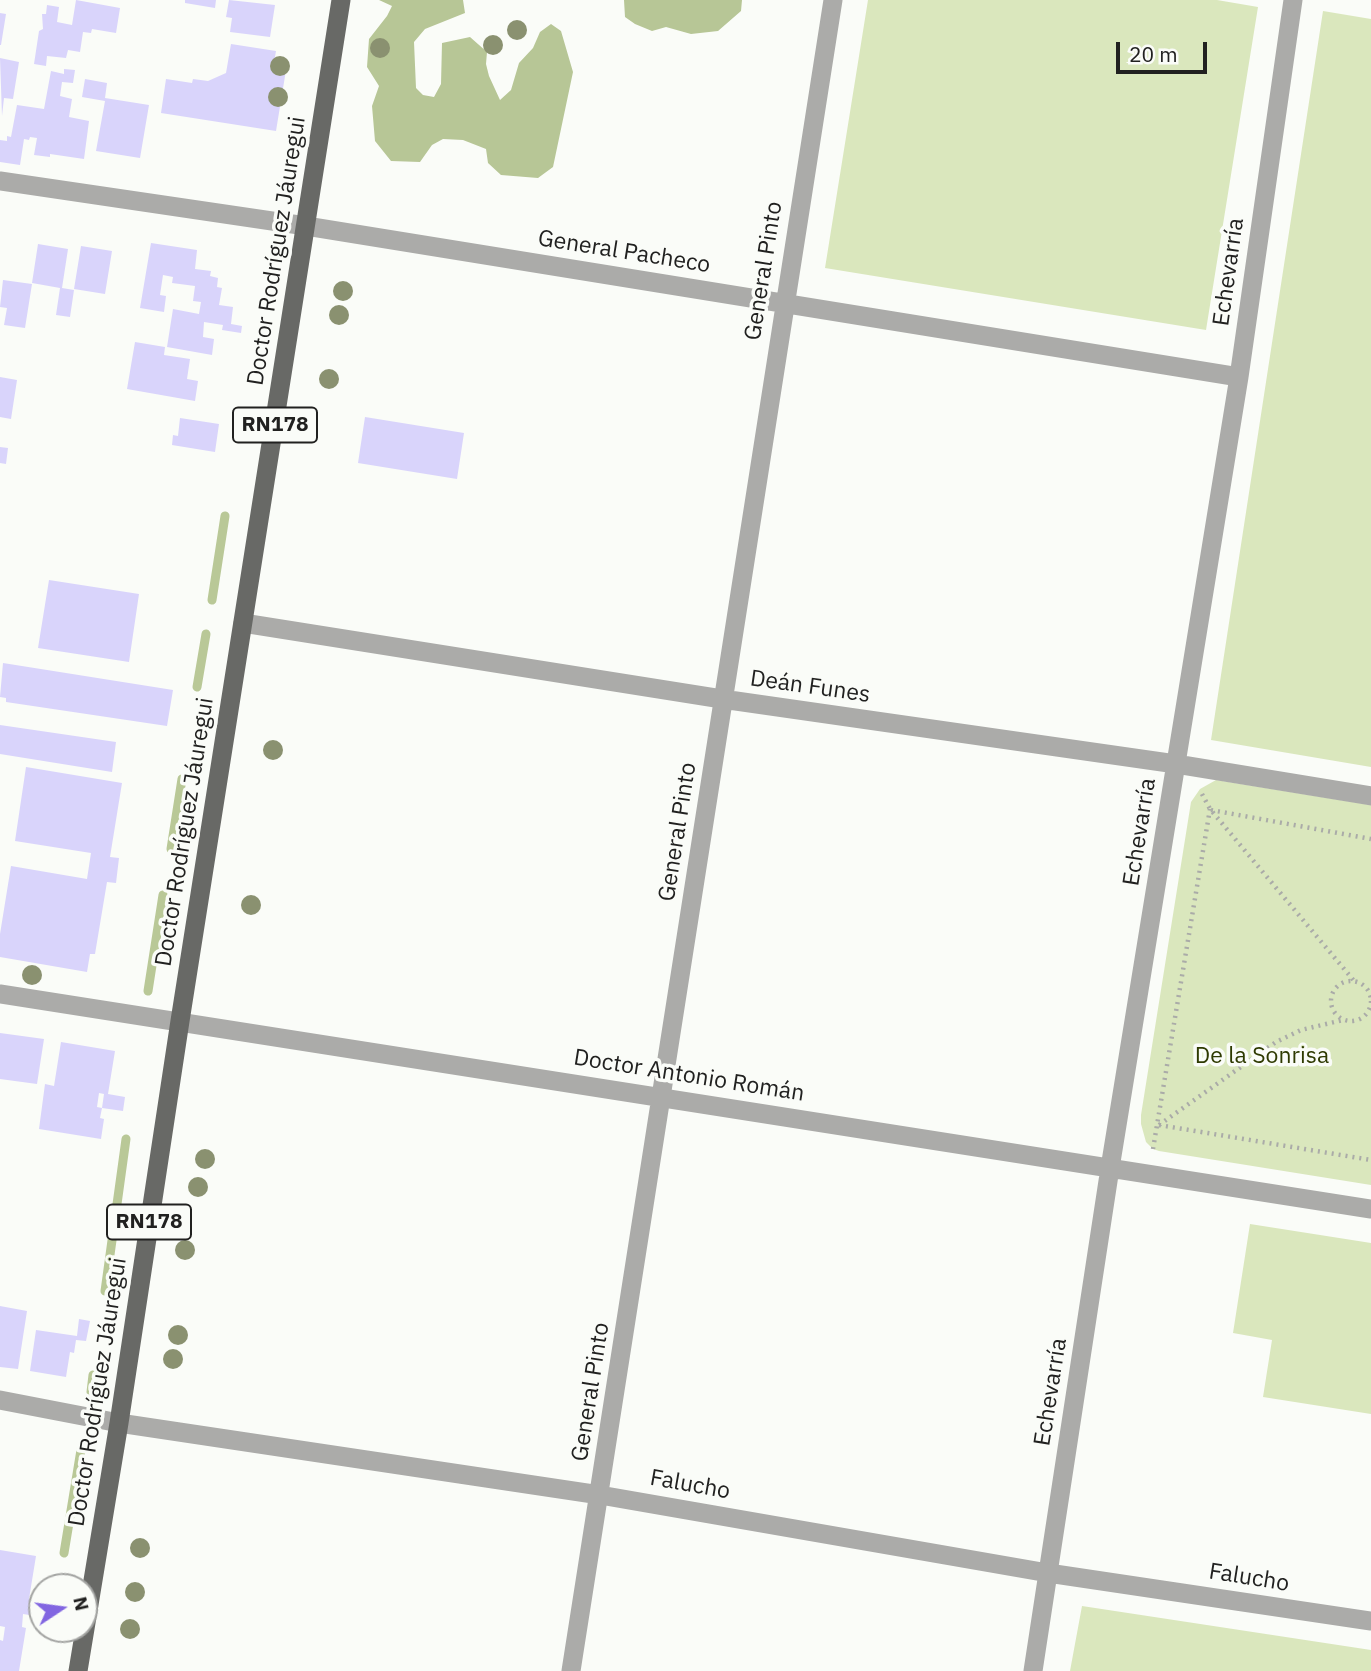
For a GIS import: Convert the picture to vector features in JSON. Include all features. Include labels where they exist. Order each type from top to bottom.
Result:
[{"type":"main road","name":"Doctor Rodríguez Jáuregui","points":[[78,1671],[341,0]]},
{"type":"street","name":"General Pinto","points":[[571,1671],[833,0]]},
{"type":"street","name":"Echevarría","points":[[1033,1671],[1110,1168],[1239,377],[1293,0]]},
{"type":"street","name":"General Pacheco","points":[[0,181],[306,226],[1239,377]]},
{"type":"street","name":"Deán Funes","points":[[243,623],[722,699],[1176,764],[1371,796]]},
{"type":"street","name":"Doctor Antonio Román","points":[[0,994],[180,1020],[1371,1209]]},
{"type":"street","name":"Falucho","points":[[0,1400],[119,1423],[600,1495],[1048,1573],[1371,1621]]},
{"type":"path","points":[[1210,809],[1371,839]]},
{"type":"path","points":[[1158,1125],[1276,1042],[1301,1030],[1363,1017],[1370,1006],[1366,989],[1355,982],[1210,809]]},
{"type":"path","points":[[1158,1125],[1210,809]]},
{"type":"path","points":[[1343,1020],[1334,1011],[1332,998],[1337,987],[1355,982]]},
{"type":"path","points":[[1158,1125],[1371,1160]]},
{"type":"green space","points":[[379,0],[463,0],[465,13],[425,29],[414,42],[416,88],[423,95],[434,97],[441,84],[442,43],[470,37],[487,52],[489,76],[500,100],[511,90],[519,63],[533,48],[540,32],[551,24],[561,31],[573,72],[553,167],[538,178],[501,175],[488,163],[486,149],[463,140],[443,139],[432,145],[420,162],[391,161],[375,141],[372,106],[379,86],[367,67],[369,39],[392,6]]},
{"type":"green space","points":[[624,0],[742,0],[741,11],[718,31],[691,34],[666,27],[652,31],[635,24],[625,17]]},
{"type":"green space","points":[[868,0],[1217,0],[1258,7],[1206,330],[825,268]]},
{"type":"green space","points":[[1323,11],[1371,19],[1371,767],[1211,740]]},
{"type":"green space","name":"De la Sonrisa","points":[[1216,780],[1371,805],[1371,1185],[1159,1151],[1146,1142],[1141,1115],[1191,802],[1200,789]]},
{"type":"green space","points":[[1250,1224],[1371,1243],[1371,1414],[1263,1397],[1272,1340],[1233,1333]]},
{"type":"green space","points":[[1082,1606],[1371,1650],[1371,1671],[1070,1671]]},
{"type":"building","points":[[76,0],[120,8],[116,33],[92,29],[91,33],[83,32],[80,52],[68,50],[66,58],[47,56],[46,66],[34,64],[39,31],[43,29],[42,14],[46,14],[47,5],[59,7],[57,22],[72,25]]},
{"type":"building","points":[[185,0],[216,0],[215,8],[185,3]]},
{"type":"building","points":[[229,0],[275,5],[270,37],[230,32],[232,18],[226,17]]},
{"type":"building","points":[[0,13],[6,14],[1,45],[0,45]]},
{"type":"building","points":[[231,44],[276,51],[274,63],[287,64],[276,131],[161,113],[166,79],[192,83],[193,79],[208,81],[226,73]]},
{"type":"building","points":[[0,58],[19,62],[13,99],[4,98],[2,116]]},
{"type":"building","points":[[64,69],[75,70],[73,83],[62,82],[60,96],[72,99],[69,117],[89,121],[84,159],[50,154],[50,157],[34,155],[37,138],[30,137],[29,140],[24,139],[20,165],[0,162],[0,140],[7,141],[7,136],[11,137],[17,105],[44,109],[51,71],[64,74]]},
{"type":"building","points":[[85,79],[107,83],[105,98],[149,105],[140,158],[96,151],[105,101],[82,97]]},
{"type":"building","points":[[151,243],[197,250],[195,269],[211,271],[210,276],[218,278],[217,287],[222,288],[219,305],[233,307],[231,324],[242,326],[241,333],[222,330],[223,325],[204,322],[203,337],[214,339],[212,355],[167,347],[173,309],[199,314],[201,302],[193,301],[195,286],[172,283],[173,277],[163,275],[160,295],[166,296],[164,312],[140,308]]},
{"type":"building","points":[[38,244],[68,249],[62,288],[74,290],[70,317],[56,315],[60,288],[32,283]]},
{"type":"building","points":[[81,246],[112,251],[105,294],[74,289]]},
{"type":"building","points":[[3,280],[32,284],[25,328],[4,325],[7,308],[0,307]]},
{"type":"building","points":[[135,342],[165,347],[164,355],[190,359],[187,379],[198,381],[195,401],[127,389]]},
{"type":"building","points":[[0,377],[17,380],[11,419],[0,417]]},
{"type":"building","points":[[365,417],[464,433],[457,479],[358,463]]},
{"type":"building","points":[[180,418],[219,424],[215,452],[172,445],[173,435],[178,436]]},
{"type":"building","points":[[0,447],[8,448],[6,464],[0,463]]},
{"type":"building","points":[[49,580],[139,594],[129,662],[38,648]]},
{"type":"building","points":[[3,663],[173,690],[167,726],[6,702],[6,698],[0,697]]},
{"type":"building","points":[[0,725],[116,742],[112,772],[0,754]]},
{"type":"building","points":[[26,767],[122,783],[110,857],[119,858],[116,883],[107,882],[95,954],[90,954],[87,972],[0,957],[0,934],[11,866],[87,879],[91,853],[15,841]]},
{"type":"building","points":[[0,1033],[44,1039],[37,1084],[0,1079]]},
{"type":"building","points":[[61,1042],[115,1051],[108,1094],[125,1097],[123,1111],[102,1108],[100,1118],[104,1119],[101,1139],[39,1129],[45,1084],[54,1086]],"holes":[[[99,1093],[104,1094],[102,1108],[97,1107]]]},
{"type":"building","points":[[0,1306],[27,1311],[18,1369],[0,1367]]},
{"type":"building","points":[[79,1319],[90,1321],[86,1341],[76,1340],[74,1353],[70,1352],[66,1377],[30,1371],[36,1330],[77,1336]]},
{"type":"building","points":[[0,1550],[36,1556],[33,1573],[28,1573],[28,1615],[23,1614],[22,1627],[26,1628],[19,1671],[0,1671],[0,1640],[3,1641],[5,1627],[0,1626]]},
{"type":"waterway","points":[[212,600],[225,516]]},
{"type":"waterway","points":[[197,687],[206,634]]},
{"type":"waterway","points":[[171,849],[182,779]]},
{"type":"waterway","points":[[148,991],[163,895]]},
{"type":"waterway","points":[[105,1291],[126,1139]]},
{"type":"waterway","points":[[91,1392],[93,1375]]},
{"type":"waterway","points":[[64,1553],[81,1450]]}]
